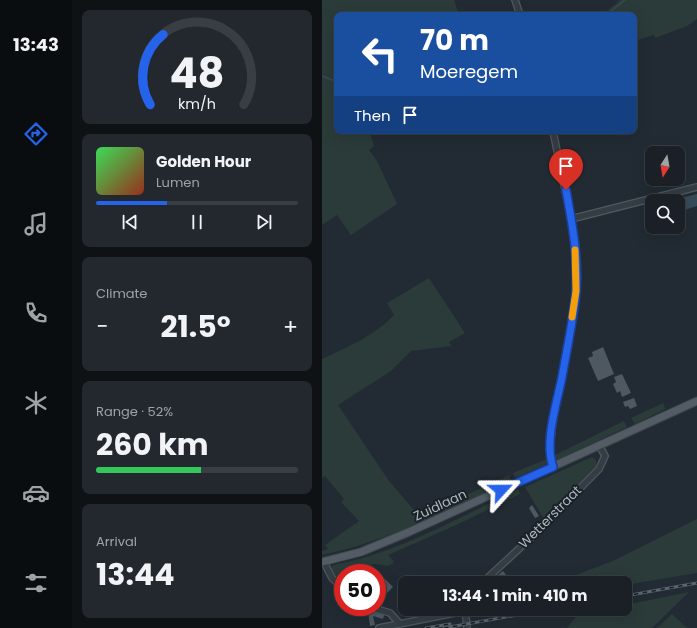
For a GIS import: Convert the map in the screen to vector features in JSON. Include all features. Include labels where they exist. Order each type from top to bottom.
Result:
[{"type":"main road","name":"Zuidlaan","points":[[323,562],[361,552],[697,402]]},
{"type":"street","points":[[515,0],[519,12]]},
{"type":"street","points":[[553,467],[550,449],[553,420],[566,356],[576,291],[575,251],[571,219],[554,134]]},
{"type":"street","points":[[571,219],[697,187]]},
{"type":"street","name":"Wetterstraat","points":[[490,576],[535,534],[599,469],[605,456],[599,445]]},
{"type":"street","points":[[323,562],[334,580]]},
{"type":"street","points":[[386,612],[390,613],[400,624]]},
{"type":"street","points":[[379,628],[437,616]]},
{"type":"street","points":[[466,616],[467,628]]},
{"type":"shaded area","points":[[322,0],[454,0],[458,12],[334,12],[334,134],[371,134],[374,146],[369,150],[377,161],[397,204],[351,235],[337,215],[322,225]]},
{"type":"shaded area","points":[[620,0],[697,0],[697,19],[687,26],[655,38],[654,35],[637,40],[637,12],[606,12]]},
{"type":"shaded area","points":[[429,278],[465,333],[449,342],[451,346],[411,351],[391,371],[338,405],[389,481],[420,517],[509,475],[511,480],[442,513],[395,533],[347,549],[322,555],[322,551],[328,549],[325,545],[359,521],[341,502],[344,499],[325,476],[322,478],[322,359],[378,329],[394,315],[387,303]]},
{"type":"shaded area","points":[[663,403],[665,409],[635,424],[631,418]]},
{"type":"shaded area","points":[[624,421],[627,427],[555,461],[553,456]]},
{"type":"shaded area","points":[[592,457],[596,460],[596,466],[544,519],[525,487]]},
{"type":"shaded area","points":[[547,459],[549,463],[515,478],[513,473]]},
{"type":"shaded area","points":[[518,489],[520,494],[454,526],[388,555],[394,562],[388,566],[386,566],[386,564],[337,564],[381,552],[450,523]]},
{"type":"shaded area","points":[[697,519],[697,573],[632,584],[632,576],[574,576],[615,560]]},
{"type":"shaded area","points":[[334,565],[334,577],[330,570]]},
{"type":"shaded area","points":[[689,592],[652,628],[567,628],[576,616],[632,616],[632,604]]},
{"type":"shaded area","points":[[672,614],[687,628],[657,628]]},
{"type":"water","points":[[697,194],[697,206],[685,210],[685,197]]},
{"type":"building","points":[[603,347],[614,374],[598,381],[588,358],[593,356],[592,352]]},
{"type":"building","points":[[622,374],[631,393],[622,397],[620,391],[617,393],[613,384],[616,382],[614,377]]},
{"type":"building","points":[[634,398],[637,406],[630,409],[628,406],[625,407],[623,402]]},
{"type":"building","points":[[532,505],[539,516],[535,518],[529,508]]},
{"type":"building","points":[[503,571],[507,576],[497,576]]},
{"type":"building","points":[[386,580],[393,587],[387,593],[386,592]]},
{"type":"building","points":[[369,616],[373,616],[375,625],[370,626]]},
{"type":"building","points":[[373,616],[384,616],[383,619]]},
{"type":"waterway","points":[[610,12],[625,0]]},
{"type":"waterway","points":[[322,76],[334,80]]},
{"type":"railway","points":[[632,595],[697,583]]},
{"type":"railway","points":[[444,628],[512,616]]},
{"type":"railway","points":[[426,628],[450,624]]},
{"type":"slow traffic","points":[[572,317],[576,291],[575,250]]},
{"type":"route","points":[[501,490],[553,467],[550,460],[553,420],[566,356],[576,291],[575,251],[566,190]]}]
